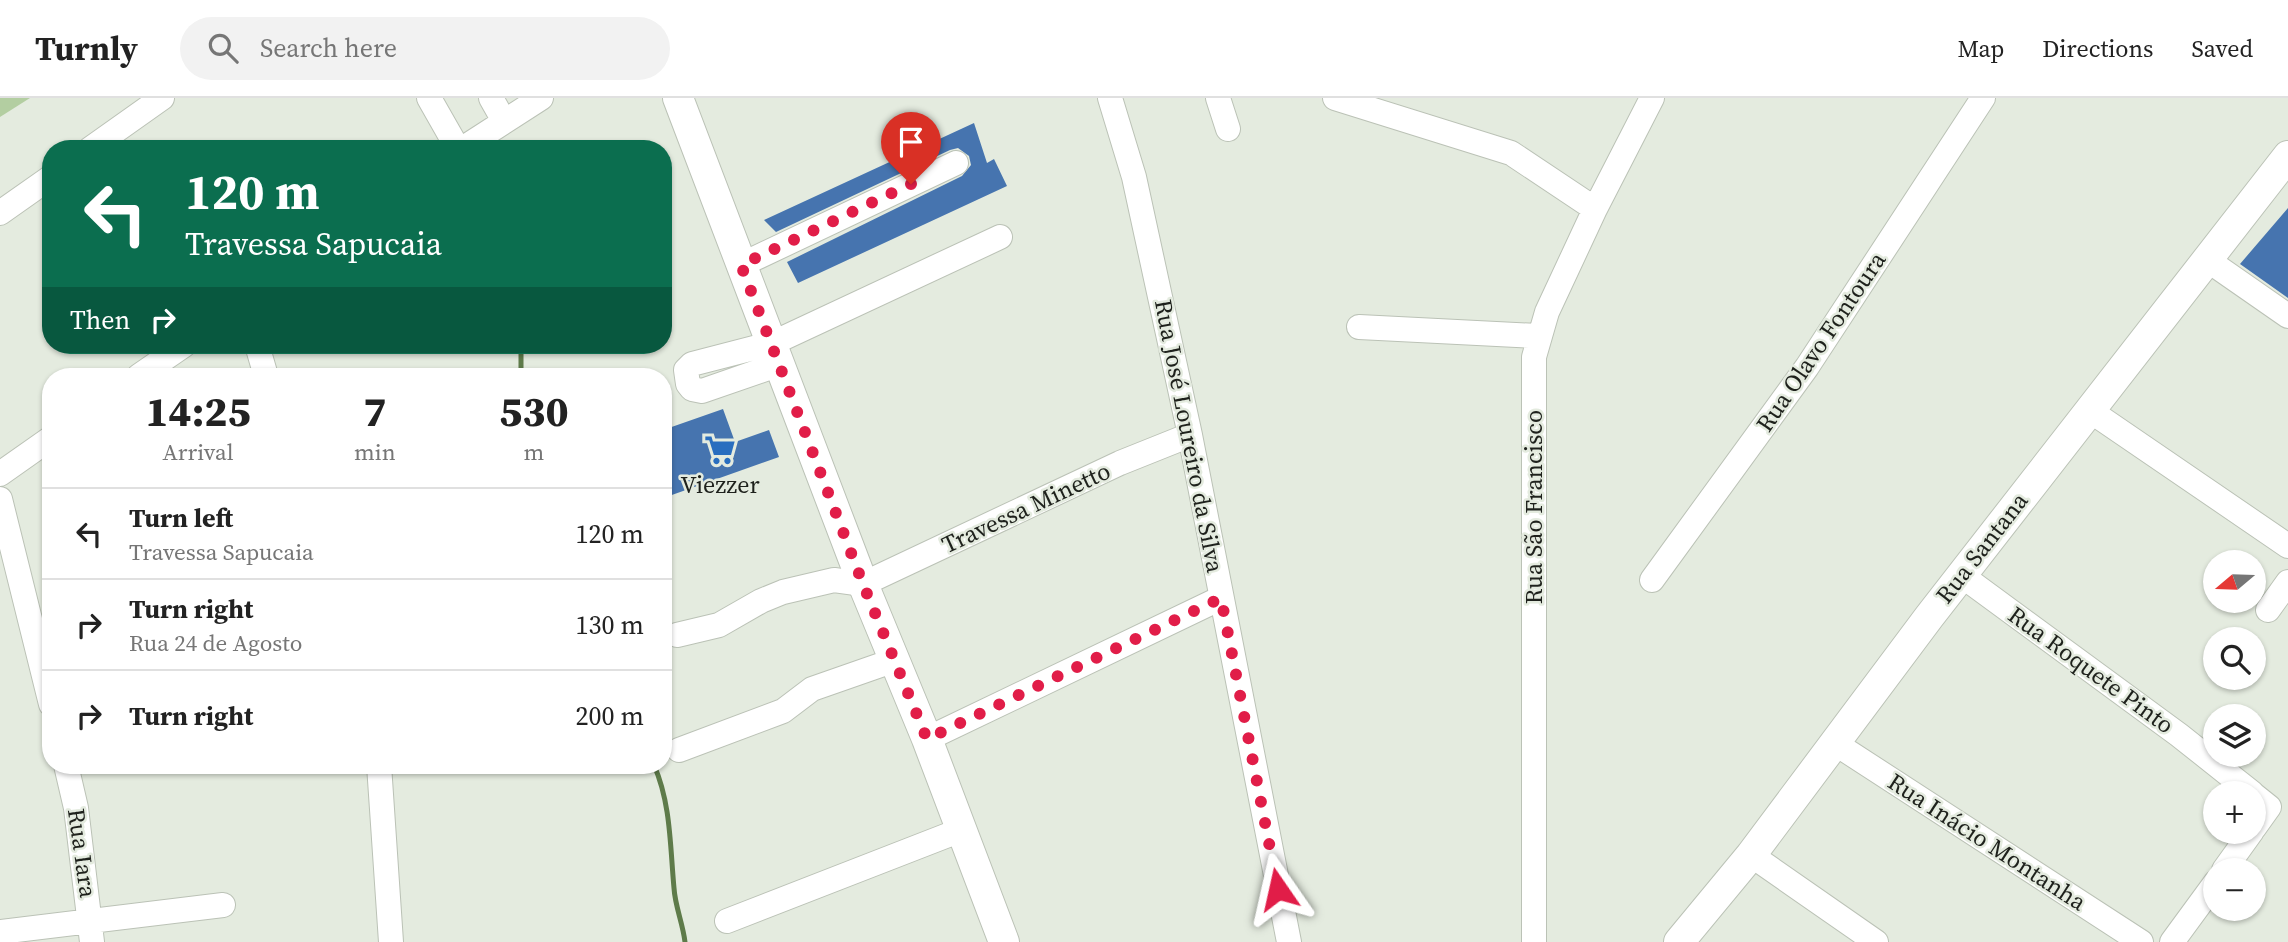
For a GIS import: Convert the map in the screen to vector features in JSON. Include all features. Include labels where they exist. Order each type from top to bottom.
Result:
[{"type":"main road","points":[[678,98],[863,584],[927,739],[1004,942]]},
{"type":"main road","name":"Rua Santana","points":[[1679,942],[1751,855],[1833,742],[1961,575],[2206,259],[2286,161]]},
{"type":"street","points":[[103,140],[162,98]]},
{"type":"street","points":[[429,98],[455,140]]},
{"type":"street","points":[[491,98],[504,121]]},
{"type":"street","points":[[474,140],[541,98]]},
{"type":"street","name":"Rua José Loureiro da Silva","points":[[1110,98],[1134,177],[1191,435],[1289,942]]},
{"type":"street","points":[[1218,98],[1228,130]]},
{"type":"street","points":[[1335,98],[1511,153],[1594,209]]},
{"type":"street","name":"Rua São Francisco","points":[[1534,942],[1534,358],[1538,336],[1594,209],[1652,98]]},
{"type":"street","name":"Rua Olavo Fontoura","points":[[1652,580],[1799,378],[1983,98]]},
{"type":"street","points":[[741,265],[956,163]]},
{"type":"street","points":[[0,213],[42,183]]},
{"type":"street","points":[[777,354],[1000,237]]},
{"type":"street","points":[[2206,259],[2288,316]]},
{"type":"street","points":[[1359,327],[1538,336]]},
{"type":"street","points":[[151,368],[171,354]]},
{"type":"street","points":[[2089,410],[2288,546]]},
{"type":"street","name":"Travessa Minetto","points":[[863,584],[1121,463],[1191,435]]},
{"type":"street","points":[[0,474],[42,444]]},
{"type":"street","points":[[0,499],[42,668]]},
{"type":"street","name":"Rua Roquete Pinto","points":[[1961,575],[2179,735],[2237,781]]},
{"type":"street","points":[[677,635],[719,625],[783,592],[834,580],[863,584]]},
{"type":"street","points":[[2269,610],[2288,582]]},
{"type":"street","points":[[927,739],[1221,598]]},
{"type":"street","points":[[679,750],[783,711],[812,689],[895,660]]},
{"type":"street","name":"Rua Inácio Montanha","points":[[1833,742],[2141,942]]},
{"type":"street","name":"Rua Iara","points":[[68,774],[76,808],[92,931]]},
{"type":"street","points":[[380,774],[391,942]]},
{"type":"street","points":[[727,921],[961,830]]},
{"type":"street","points":[[1751,855],[1875,942]]},
{"type":"street","points":[[2172,942],[2203,900]]},
{"type":"street","points":[[0,932],[92,931],[223,905]]},
{"type":"green space","points":[[0,98],[30,98],[0,117]]},
{"type":"building","points":[[974,123],[987,163],[994,159],[1007,186],[798,283],[787,262],[962,176],[971,165],[969,156],[958,148],[950,150],[776,232],[764,220]]},
{"type":"building","points":[[2288,208],[2288,298],[2240,264]]},
{"type":"building","name":"Viezzer","points":[[723,409],[735,442],[769,430],[779,457],[672,495],[672,427]]},
{"type":"waterway","points":[[521,354],[521,368]]},
{"type":"waterway","points":[[658,774],[667,810],[675,895],[685,942]]},
{"type":"place","name":"Viezzer","points":[[720,450]]},
{"type":"route","points":[[911,184],[741,265],[863,584],[927,739],[1221,598],[1278,889]]}]
